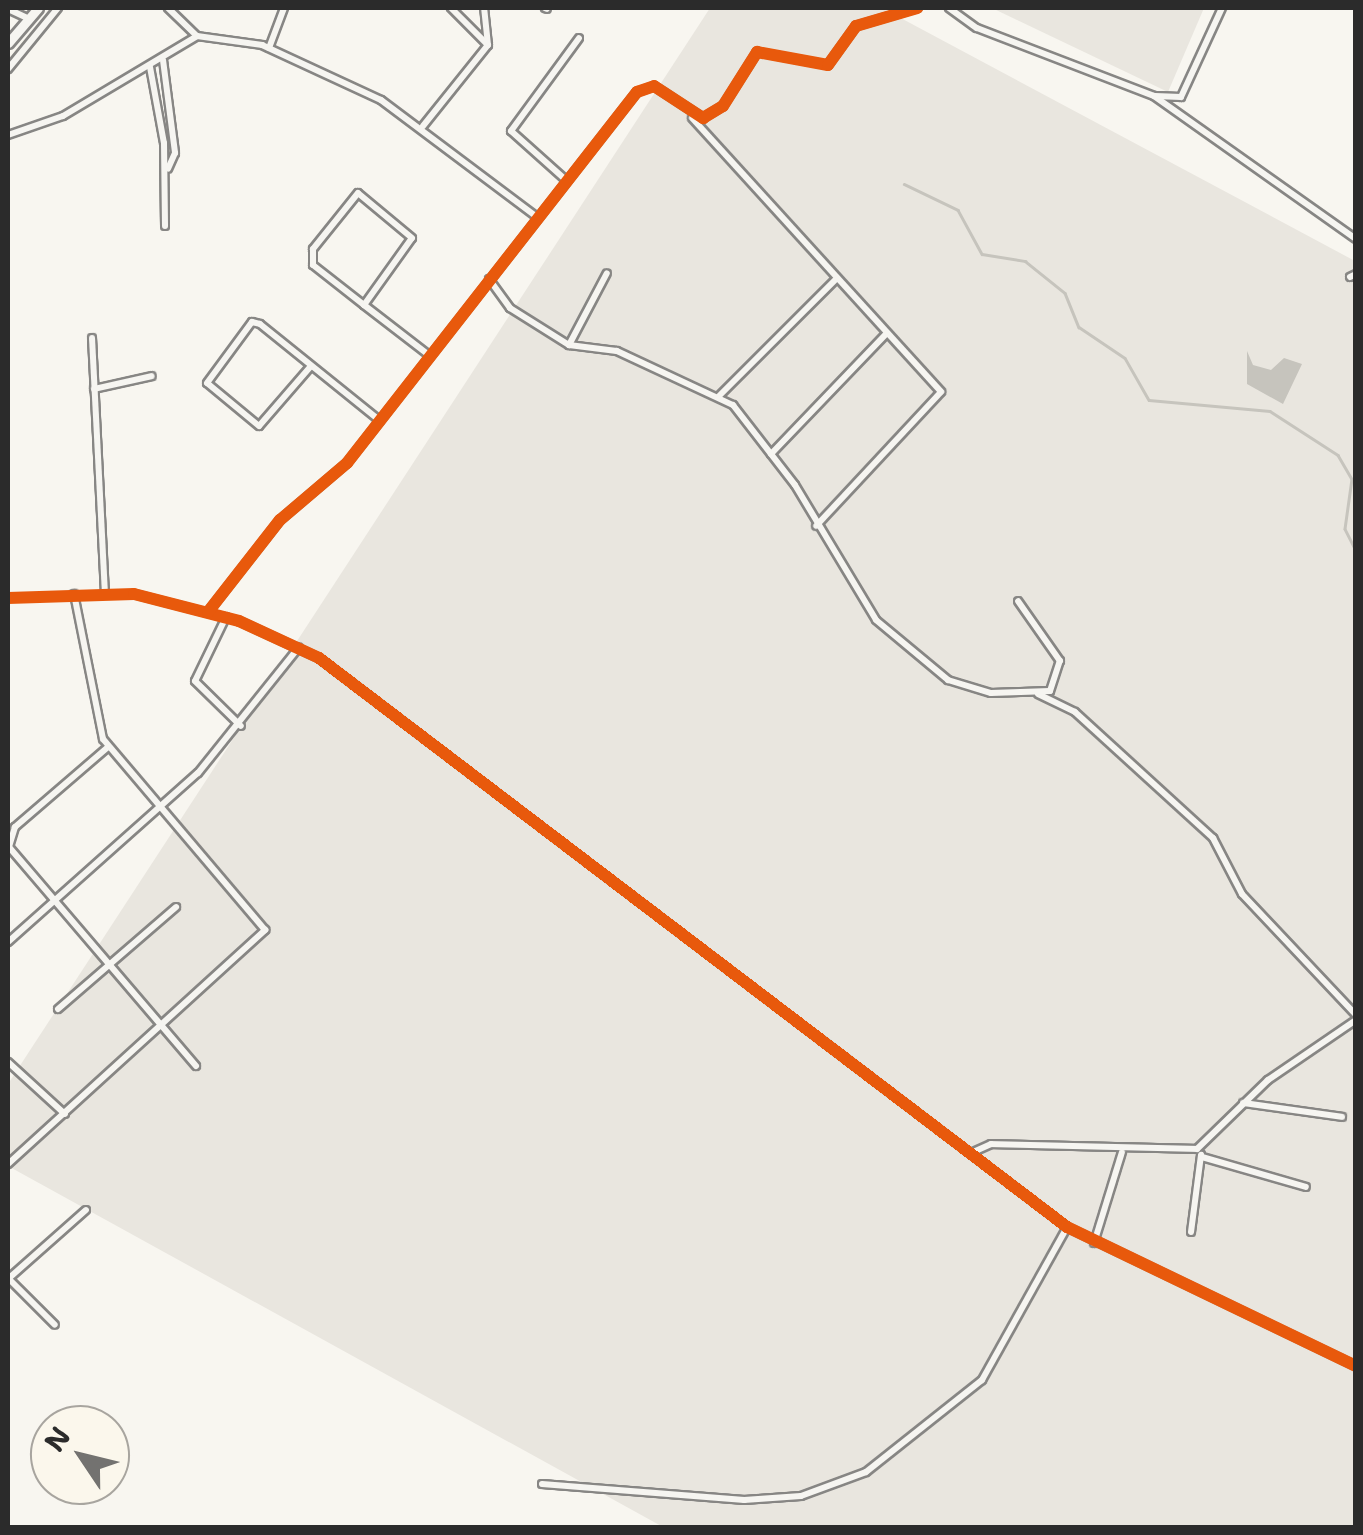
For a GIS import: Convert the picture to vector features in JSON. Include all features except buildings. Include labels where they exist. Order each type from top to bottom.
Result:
[{"type":"main road","points":[[8,42],[38,8]]},
{"type":"street","points":[[8,69],[58,8]]},
{"type":"street","points":[[168,8],[197,36],[269,48],[423,126],[538,218]]},
{"type":"street","points":[[269,48],[284,8]]},
{"type":"street","points":[[450,8],[488,45]]},
{"type":"street","points":[[423,126],[488,45],[484,8]]},
{"type":"street","points":[[691,117],[722,106],[757,52],[828,65],[856,26],[917,8]]},
{"type":"street","points":[[949,8],[977,28],[1154,96],[1356,238]]},
{"type":"street","points":[[1154,96],[1181,97],[1222,8]]},
{"type":"street","points":[[8,9],[29,19]]},
{"type":"street","points":[[8,135],[63,116],[197,36]]},
{"type":"street","points":[[567,181],[511,132],[579,38]]},
{"type":"street","points":[[164,59],[174,153],[167,172]]},
{"type":"street","points":[[150,66],[167,172],[165,226]]},
{"type":"street","points":[[208,612],[280,520],[380,421],[642,88],[660,89],[691,117],[834,280],[938,384],[940,399],[816,526]]},
{"type":"street","points":[[364,305],[412,238],[358,193],[313,250],[313,266],[429,355]]},
{"type":"street","points":[[569,344],[607,273]]},
{"type":"street","points":[[489,279],[510,308],[569,344],[617,351],[718,396],[771,454],[876,620],[948,680],[1038,694],[1075,712],[1213,838],[1242,894],[1356,1018],[1242,1103],[1197,1149],[1122,1152],[1036,1144],[971,1153]]},
{"type":"street","points":[[718,396],[834,280]]},
{"type":"street","points":[[311,366],[259,426],[206,383],[252,322],[311,366],[380,421]]},
{"type":"street","points":[[771,454],[886,333]]},
{"type":"street","points":[[92,338],[105,593]]},
{"type":"street","points":[[94,389],[152,376]]},
{"type":"street","points":[[8,598],[105,593],[226,617],[298,647],[1067,1227],[1356,1366]]},
{"type":"street","points":[[8,1164],[165,1025],[264,930],[108,746],[74,594]]},
{"type":"street","points":[[1018,601],[1060,662],[1058,678],[1038,694]]},
{"type":"street","points":[[226,617],[196,681],[241,726]]},
{"type":"street","points":[[8,942],[160,806],[241,726],[298,647]]},
{"type":"street","points":[[108,746],[9,834],[9,847],[165,1025],[196,1066]]},
{"type":"street","points":[[58,1009],[176,907]]},
{"type":"street","points":[[8,1062],[65,1114]]},
{"type":"street","points":[[1242,1103],[1342,1117]]},
{"type":"street","points":[[1192,1232],[1202,1157],[1197,1149]]},
{"type":"street","points":[[1094,1242],[1122,1152]]},
{"type":"street","points":[[1202,1157],[1306,1187]]},
{"type":"street","points":[[55,1325],[8,1278],[86,1210]]},
{"type":"street","points":[[542,1484],[744,1500],[801,1496],[866,1472],[982,1380],[1067,1227]]},
{"type":"shaded area","points":[[710,8],[882,8],[1355,261],[1355,1527],[663,1527],[8,1166],[8,1084]]},
{"type":"shaded area","points":[[992,8],[1204,8],[1168,92]]},
{"type":"shaded area","points":[[1247,351],[1253,365],[1271,370],[1284,358],[1302,364],[1283,404],[1247,384]]},
{"type":"waterway","points":[[904,184],[958,210],[982,254],[1025,261],[1065,293],[1079,327],[1125,358],[1149,400],[1270,411],[1338,455],[1352,479],[1345,529],[1356,551]]},
{"type":"cycle path","points":[[208,612],[280,520],[347,463],[637,92],[654,86],[703,118],[723,106],[757,52],[828,65],[856,26],[917,8]]},
{"type":"cycle path","points":[[8,598],[134,594],[239,621],[319,658],[1067,1227],[1356,1366]]}]
